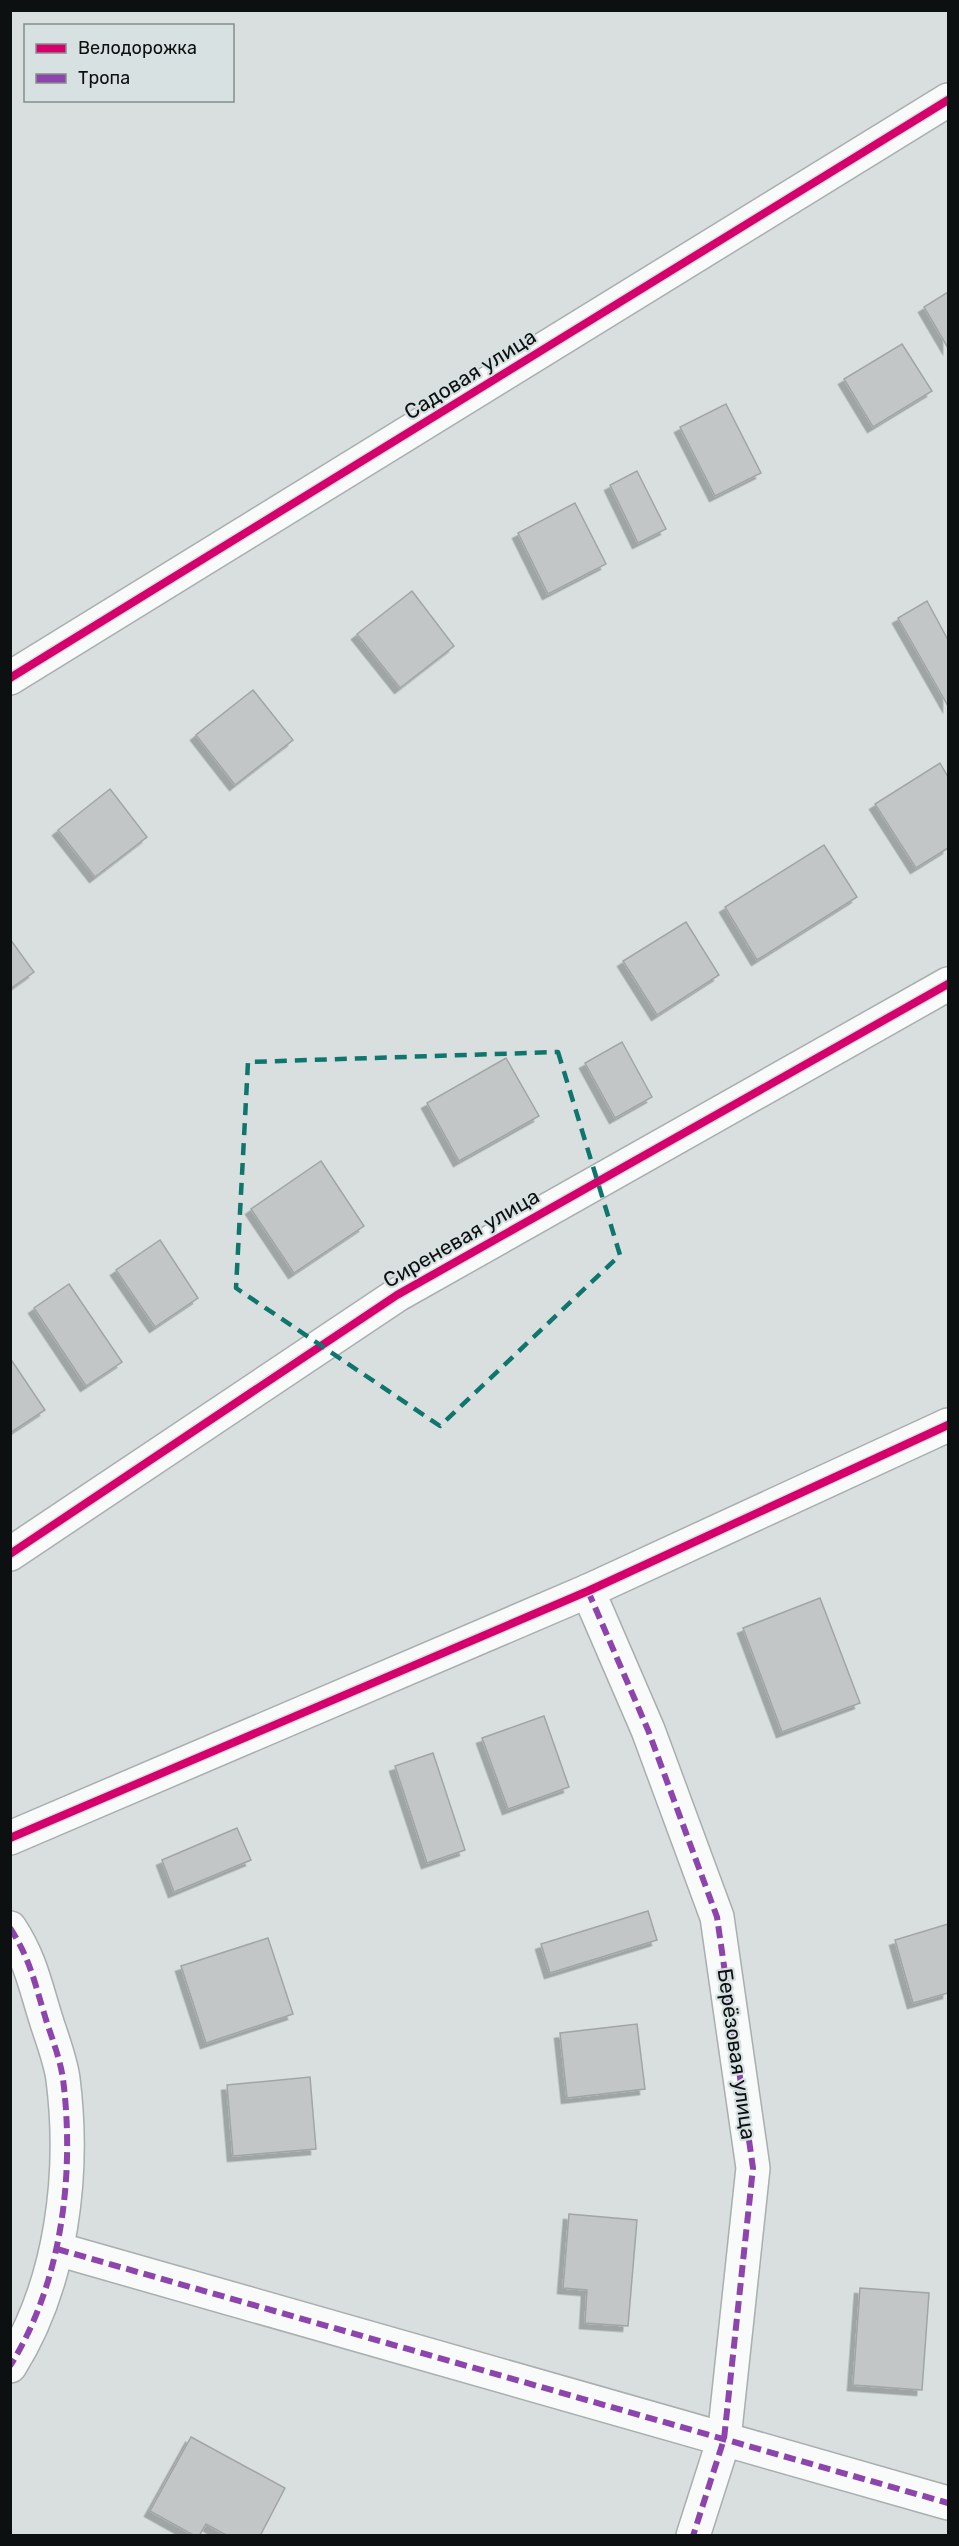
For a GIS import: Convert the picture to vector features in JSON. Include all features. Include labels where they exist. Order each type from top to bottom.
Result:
[{"type":"street","name":"Садовая улица","points":[[10,678],[948,100]]},
{"type":"street","name":"Сиреневая улица","points":[[10,1554],[397,1295],[948,984]]},
{"type":"street","points":[[10,1838],[588,1591],[948,1425]]},
{"type":"street","name":"Берёзовая улица","points":[[588,1591],[648,1730],[717,1917],[753,2168],[724,2439],[693,2535]]},
{"type":"street","points":[[10,1928],[26,1953],[63,2076],[68,2159],[57,2249],[28,2337],[10,2366]]},
{"type":"street","points":[[57,2249],[948,2503]]},
{"type":"highlighted area","points":[[558,1052],[620,1255],[440,1426],[236,1288],[248,1062]]},
{"type":"building","points":[[948,292],[948,348],[924,307]]},
{"type":"building","points":[[902,344],[932,391],[873,427],[844,379]]},
{"type":"building","points":[[726,404],[761,473],[715,496],[680,427]]},
{"type":"building","points":[[637,471],[666,529],[638,543],[610,485]]},
{"type":"building","points":[[575,503],[606,564],[548,594],[518,533]]},
{"type":"building","points":[[412,591],[454,646],[400,688],[357,634]]},
{"type":"building","points":[[927,601],[948,640],[948,706],[898,618]]},
{"type":"building","points":[[253,690],[293,740],[235,785],[196,735]]},
{"type":"building","points":[[940,763],[948,777],[948,848],[916,868],[875,804]]},
{"type":"building","points":[[110,789],[147,837],[95,877],[58,830]]},
{"type":"building","points":[[824,845],[857,897],[757,960],[725,907]]},
{"type":"building","points":[[686,922],[719,975],[657,1015],[623,961]]},
{"type":"building","points":[[10,939],[34,972],[10,989]]},
{"type":"building","points":[[622,1042],[652,1097],[615,1118],[585,1063]]},
{"type":"building","points":[[506,1058],[539,1116],[459,1161],[427,1103]]},
{"type":"building","points":[[321,1161],[364,1226],[294,1273],[251,1209]]},
{"type":"building","points":[[160,1240],[198,1298],[155,1327],[116,1270]]},
{"type":"building","points":[[69,1284],[122,1362],[86,1386],[34,1308]]},
{"type":"building","points":[[10,1358],[45,1410],[10,1433]]},
{"type":"building","points":[[820,1598],[860,1703],[782,1732],[743,1628]]},
{"type":"building","points":[[544,1716],[569,1787],[508,1809],[482,1738]]},
{"type":"building","points":[[433,1753],[465,1850],[427,1863],[395,1766]]},
{"type":"building","points":[[237,1828],[251,1860],[174,1892],[162,1860]]},
{"type":"building","points":[[648,1911],[657,1940],[550,1973],[541,1944]]},
{"type":"building","points":[[948,1924],[948,1993],[913,2003],[895,1940]]},
{"type":"building","points":[[268,1938],[293,2014],[206,2043],[181,1966]]},
{"type":"building","points":[[637,2024],[645,2089],[567,2098],[560,2033]]},
{"type":"building","points":[[310,2077],[316,2149],[233,2156],[227,2085]]},
{"type":"building","points":[[569,2214],[637,2220],[628,2326],[585,2323],[587,2290],[563,2288]]},
{"type":"building","points":[[860,2288],[929,2293],[922,2390],[853,2385]]},
{"type":"building","points":[[191,2437],[285,2488],[260,2536],[228,2536],[206,2524],[199,2536],[195,2536],[150,2511]]},
{"type":"marked path","points":[[588,1591],[648,1730],[717,1917],[753,2168],[724,2439],[693,2536]]},
{"type":"marked path","points":[[10,1928],[30,1969],[60,2062],[66,2115],[67,2152],[65,2190],[53,2264],[28,2334],[10,2366]]},
{"type":"marked path","points":[[57,2249],[948,2503]]},
{"type":"cycle path","points":[[10,678],[948,100]]},
{"type":"cycle path","points":[[10,1554],[397,1295],[948,984]]},
{"type":"cycle path","points":[[10,1838],[588,1591],[948,1425]]}]
